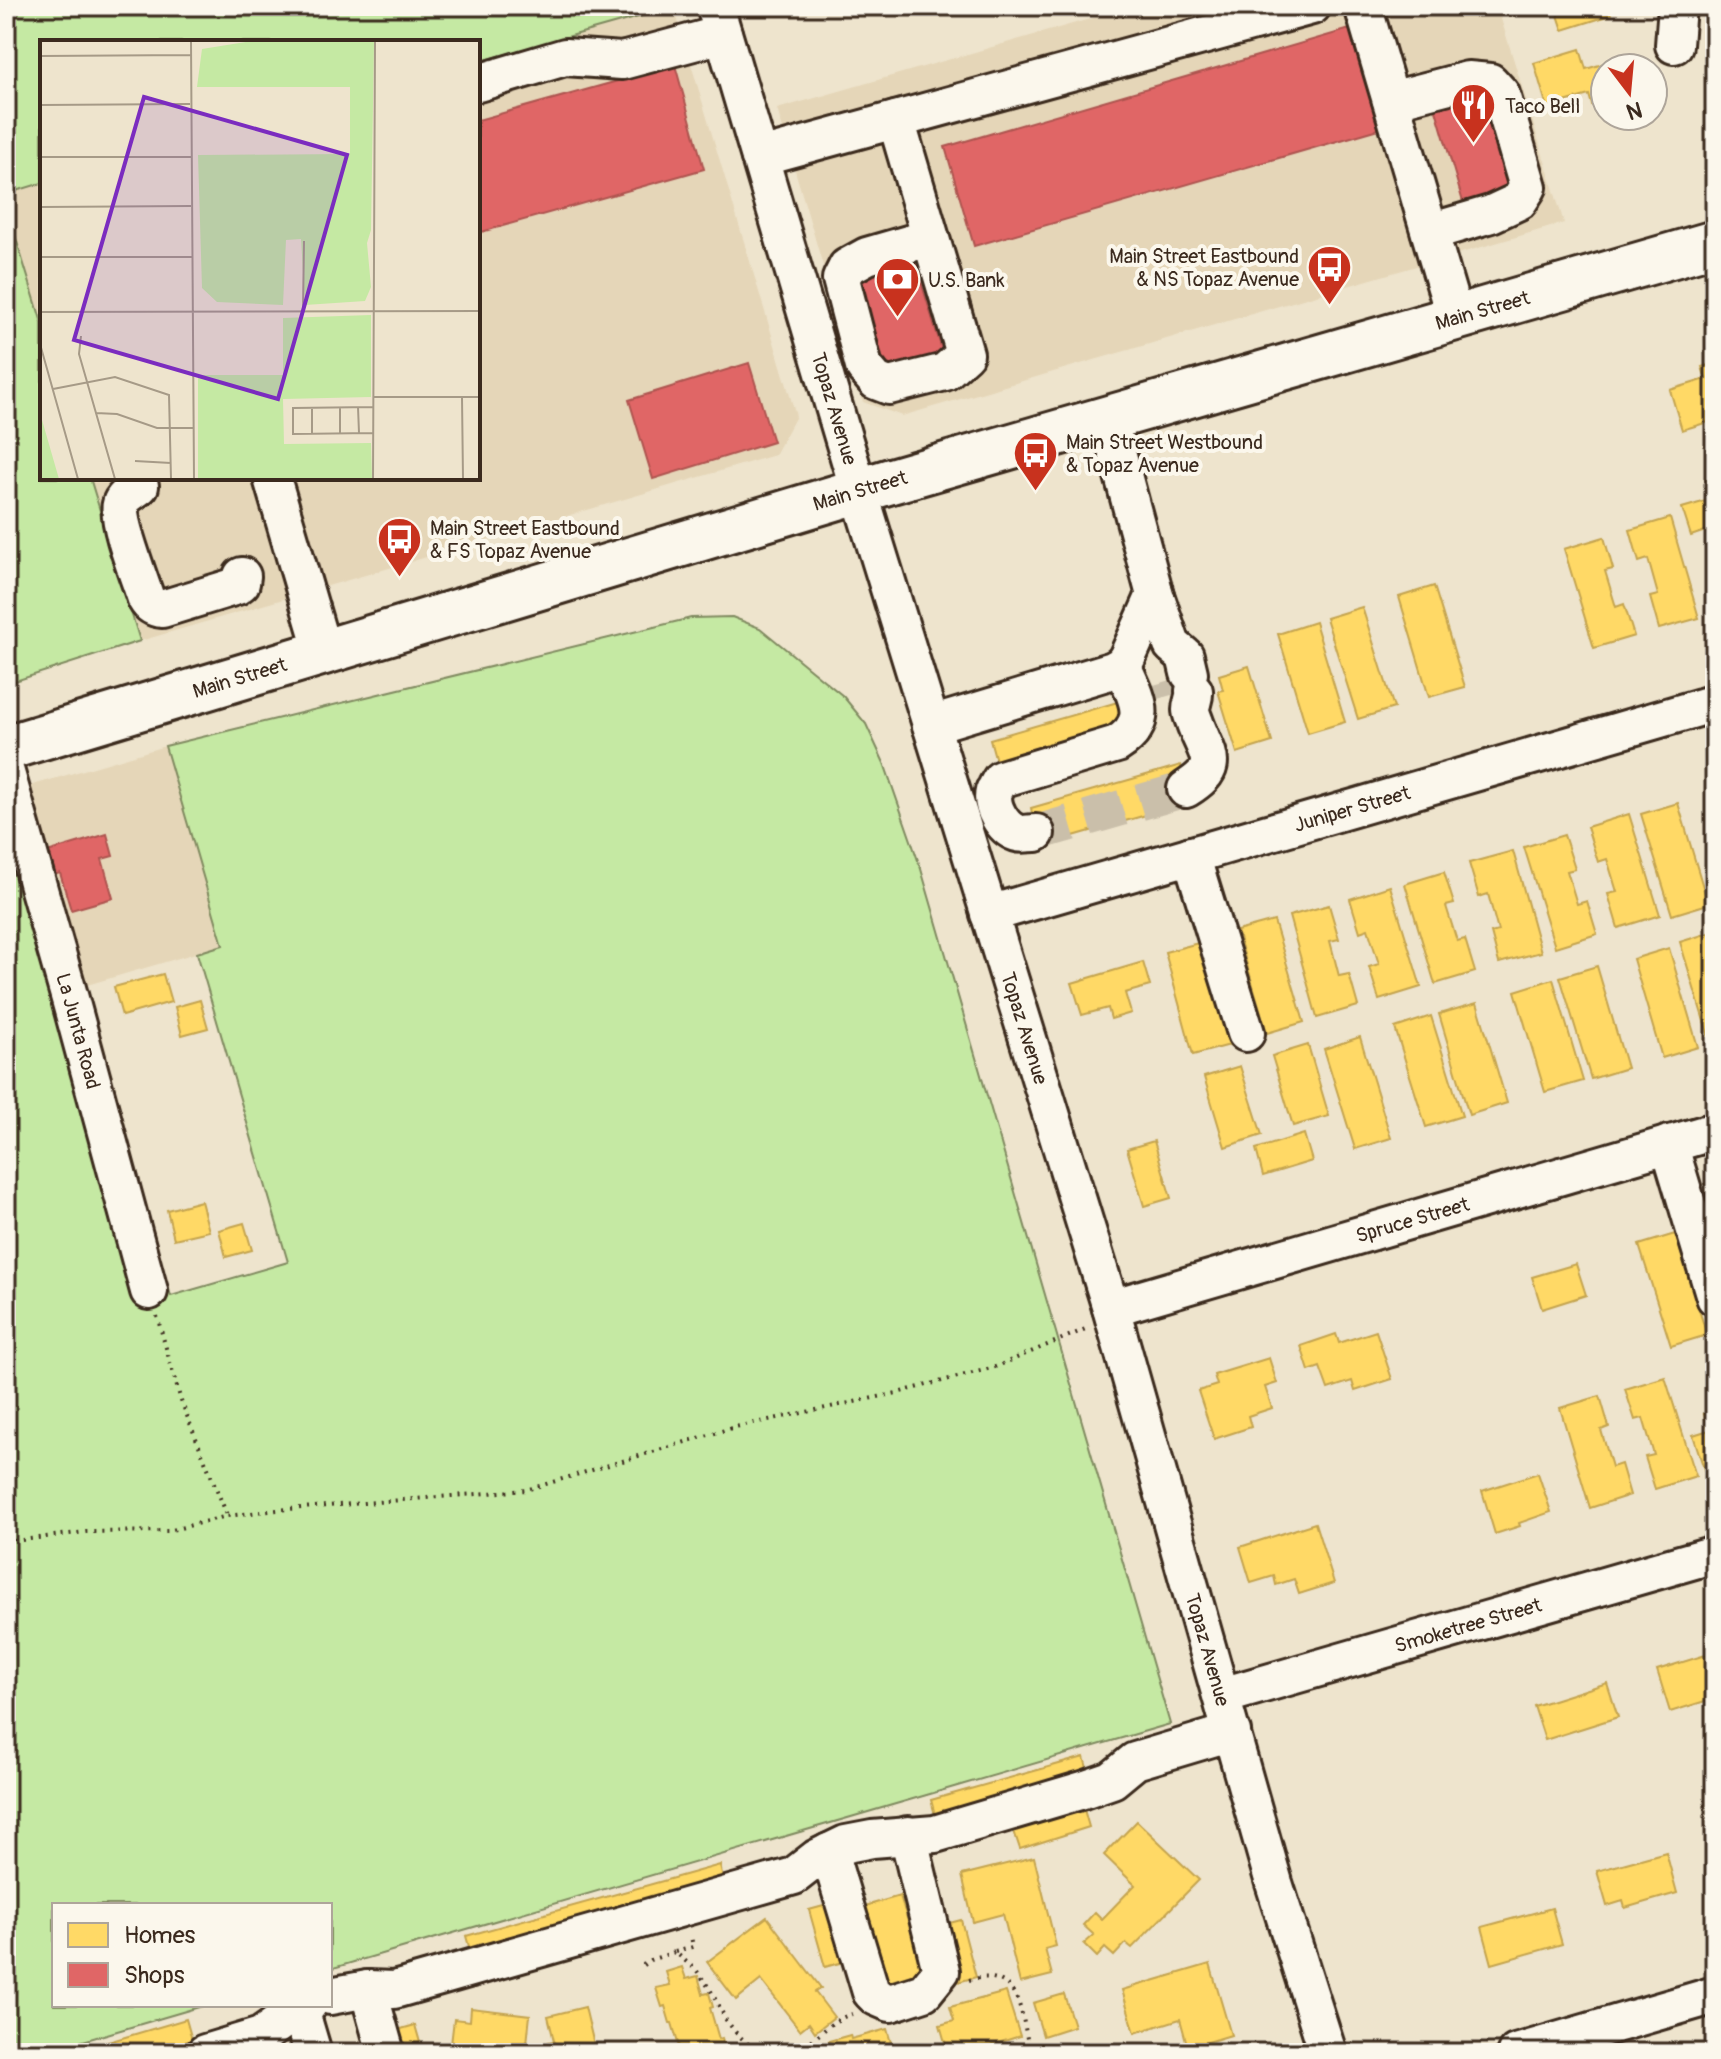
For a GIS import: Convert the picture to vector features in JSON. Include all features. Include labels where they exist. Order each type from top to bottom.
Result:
[{"type":"main road","name":"Main Street","points":[[6,748],[859,491],[1715,243]]},
{"type":"street","points":[[760,157],[1312,6]]},
{"type":"street","points":[[1363,6],[1455,318]]},
{"type":"street","points":[[1674,45],[1677,6]]},
{"type":"street","points":[[480,82],[565,57],[622,61],[719,20]]},
{"type":"street","name":"Topaz Avenue","points":[[719,20],[859,491],[1112,1313],[1274,1883],[1328,2053]]},
{"type":"street","points":[[1391,100],[1468,80],[1490,82],[1501,94],[1528,187],[1519,201],[1491,214],[1430,232]]},
{"type":"street","points":[[896,120],[965,354],[945,372],[889,386],[876,381],[864,367],[841,279],[847,267],[867,256],[929,238]]},
{"type":"street","points":[[1108,419],[1155,595],[1196,727],[1209,758],[1208,770],[1201,780],[1186,789]]},
{"type":"street","points":[[273,480],[323,652]]},
{"type":"street","points":[[140,486],[125,498],[120,507],[126,535],[150,605],[162,609],[237,586],[242,576]]},
{"type":"street","points":[[931,725],[1122,665],[1155,595]]},
{"type":"street","points":[[1036,833],[1021,834],[1009,829],[1000,820],[994,790],[1001,779],[1117,744],[1131,735],[1138,724],[1139,709],[1122,665]]},
{"type":"street","name":"Juniper Street","points":[[989,914],[1715,703]]},
{"type":"street","name":"La Junta Road","points":[[6,773],[149,1291]]},
{"type":"street","points":[[1191,855],[1246,1033]]},
{"type":"street","name":"Spruce Street","points":[[1112,1313],[1715,1131]]},
{"type":"street","points":[[1669,1144],[1715,1297]]},
{"type":"street","name":"Smoketree Street","points":[[1222,1696],[1715,1554]]},
{"type":"street","points":[[332,1998],[368,1989],[394,1990],[794,1876],[817,1858],[846,1844],[935,1834],[1083,1790],[1112,1780],[1135,1761],[1232,1732]]},
{"type":"street","points":[[829,1852],[871,1992],[890,2003],[924,1992],[941,1971],[908,1835]]},
{"type":"street","points":[[368,1989],[386,2053]]},
{"type":"street","points":[[1516,2053],[1715,1995]]},
{"type":"street","points":[[205,2053],[261,2036],[307,2007]]},
{"type":"street","points":[[313,2007],[313,2053]]},
{"type":"path","points":[[149,1291],[181,1401],[227,1516]]},
{"type":"path","points":[[6,1542],[86,1532],[168,1531],[227,1516],[277,1510],[526,1490],[735,1427],[897,1393],[995,1367],[1112,1313]]},
{"type":"path","points":[[643,1965],[675,1952],[697,1971],[726,2020],[758,2053]]},
{"type":"path","points":[[961,1984],[982,1977],[998,1978],[1012,1988],[1030,2053]]},
{"type":"path","points":[[791,2053],[829,2024],[860,2011]]},
{"type":"shaded area","points":[[1135,6],[1497,6],[1564,223],[902,416],[863,402],[777,109]]},
{"type":"shaded area","points":[[674,7],[796,416],[775,455],[140,641],[91,480],[480,480],[480,61]]},
{"type":"shaded area","points":[[40,184],[40,316],[6,206],[6,194]]},
{"type":"shaded area","points":[[165,746],[223,945],[53,995],[6,793]]},
{"type":"green space","points":[[6,6],[674,6],[480,61],[480,40],[40,40],[40,184],[6,194]]},
{"type":"green space","points":[[6,206],[40,316],[40,480],[91,480],[140,641],[6,684]]},
{"type":"green space","points":[[732,617],[760,628],[843,696],[866,724],[884,763],[921,869],[1170,1724],[332,1968],[332,1903],[52,1903],[52,2007],[199,2007],[42,2053],[6,2053],[6,834],[80,987],[171,1296],[288,1262],[197,953],[223,945],[165,746],[691,618]]},
{"type":"building: Homes","points":[[1555,6],[1608,6],[1611,15],[1563,30]]},
{"type":"building: Homes","points":[[1580,49],[1586,69],[1589,68],[1589,95],[1547,107],[1534,63]]},
{"type":"building: Homes","points":[[1715,363],[1715,420],[1682,430],[1670,390],[1706,379],[1702,367]]},
{"type":"building: Homes","points":[[1706,501],[1714,528],[1691,536],[1682,508]]},
{"type":"building: Homes","points":[[1670,518],[1699,618],[1659,629],[1650,597],[1658,595],[1648,559],[1639,562],[1630,530]]},
{"type":"building: Homes","points":[[1604,537],[1613,569],[1605,571],[1616,607],[1624,604],[1634,636],[1594,648],[1564,549]]},
{"type":"building: Homes","points":[[1434,586],[1465,687],[1429,697],[1399,597]]},
{"type":"building: Homes","points":[[1362,607],[1394,708],[1358,719],[1326,618]]},
{"type":"building: Homes","points":[[1315,622],[1345,722],[1308,733],[1278,634]]},
{"type":"building: Homes","points":[[1249,666],[1272,742],[1237,753],[1218,691],[1223,690],[1219,675]]},
{"type":"building: Homes","points":[[1121,701],[1127,723],[996,761],[990,739]]},
{"type":"building: Homes","points":[[1181,765],[1191,802],[1042,845],[1031,808]]},
{"type":"building: Homes","points":[[1678,803],[1708,904],[1672,915],[1641,814]]},
{"type":"building: Homes","points":[[1629,814],[1660,915],[1618,928],[1608,894],[1617,892],[1607,859],[1598,862],[1587,827]]},
{"type":"building: Homes","points":[[1564,835],[1575,869],[1567,871],[1577,904],[1587,901],[1597,934],[1555,947],[1524,847]]},
{"type":"building: Homes","points":[[1513,851],[1541,952],[1499,963],[1491,933],[1498,931],[1488,894],[1479,897],[1469,863]]},
{"type":"building: Homes","points":[[1444,872],[1454,904],[1446,906],[1457,941],[1465,939],[1475,972],[1435,984],[1405,884]]},
{"type":"building: Homes","points":[[1390,886],[1421,987],[1379,1000],[1369,967],[1379,964],[1368,929],[1360,932],[1350,899]]},
{"type":"building: Homes","points":[[1329,905],[1339,939],[1330,941],[1339,976],[1349,974],[1358,1006],[1317,1018],[1289,916]]},
{"type":"building: Homes","points":[[1274,921],[1304,1022],[1267,1033],[1237,931]]},
{"type":"building: Homes","points":[[1715,931],[1715,1040],[1710,1041],[1680,942]]},
{"type":"building: Homes","points":[[1202,942],[1230,1045],[1193,1055],[1165,952]]},
{"type":"building: Homes","points":[[1669,948],[1698,1047],[1662,1058],[1633,959]]},
{"type":"building: Homes","points":[[1143,962],[1150,986],[1125,993],[1131,1013],[1111,1019],[1108,1008],[1082,1015],[1072,983]]},
{"type":"building: Homes","points":[[1597,966],[1627,1068],[1591,1079],[1560,977]]},
{"type":"building: Homes","points":[[163,974],[171,1002],[122,1016],[114,987]]},
{"type":"building: Homes","points":[[1553,979],[1583,1081],[1545,1092],[1515,991]]},
{"type":"building: Homes","points":[[200,1000],[208,1028],[182,1035],[175,1007]]},
{"type":"building: Homes","points":[[1477,1003],[1507,1103],[1469,1115],[1439,1014]]},
{"type":"building: Homes","points":[[1431,1016],[1462,1116],[1426,1127],[1395,1028]]},
{"type":"building: Homes","points":[[1360,1037],[1391,1138],[1355,1149],[1324,1049]]},
{"type":"building: Homes","points":[[1308,1045],[1329,1116],[1293,1126],[1272,1056]]},
{"type":"building: Homes","points":[[1240,1066],[1262,1135],[1225,1147],[1204,1077]]},
{"type":"building: Homes","points":[[1304,1134],[1312,1161],[1263,1176],[1256,1149]]},
{"type":"building: Homes","points":[[1154,1141],[1171,1198],[1144,1206],[1127,1149]]},
{"type":"building: Homes","points":[[201,1201],[209,1231],[174,1239],[167,1210]]},
{"type":"building: Homes","points":[[244,1223],[252,1250],[226,1257],[219,1230]]},
{"type":"building: Homes","points":[[1675,1234],[1707,1335],[1671,1346],[1639,1245]]},
{"type":"building: Homes","points":[[1576,1264],[1586,1295],[1542,1309],[1532,1277]]},
{"type":"building: Homes","points":[[1376,1331],[1392,1379],[1355,1391],[1352,1381],[1328,1389],[1320,1367],[1309,1371],[1301,1346],[1336,1334],[1339,1343]]},
{"type":"building: Homes","points":[[1269,1358],[1277,1383],[1265,1387],[1272,1408],[1248,1416],[1251,1427],[1214,1439],[1198,1391],[1217,1385],[1214,1375]]},
{"type":"building: Homes","points":[[1665,1377],[1696,1476],[1655,1489],[1645,1457],[1654,1455],[1643,1418],[1635,1420],[1625,1389]]},
{"type":"building: Homes","points":[[1600,1396],[1609,1427],[1601,1430],[1612,1467],[1621,1464],[1630,1495],[1590,1508],[1560,1408]]},
{"type":"building: Homes","points":[[1715,1411],[1715,1473],[1706,1475],[1693,1435],[1709,1430],[1704,1414]]},
{"type":"building: Homes","points":[[1538,1473],[1551,1512],[1495,1534],[1482,1491]]},
{"type":"building: Homes","points":[[1315,1523],[1334,1583],[1299,1594],[1294,1579],[1276,1585],[1274,1576],[1251,1583],[1240,1547]]},
{"type":"building: Homes","points":[[1715,1652],[1715,1698],[1670,1712],[1657,1670]]},
{"type":"building: Homes","points":[[1607,1683],[1618,1717],[1545,1740],[1534,1706]]},
{"type":"building: Homes","points":[[1084,1757],[1090,1779],[937,1822],[931,1800]]},
{"type":"building: Homes","points":[[1083,1806],[1089,1827],[1020,1849],[1013,1828]]},
{"type":"building: Homes","points":[[1137,1821],[1199,1880],[1132,1948],[1126,1943],[1114,1956],[1105,1948],[1097,1957],[1084,1944],[1094,1935],[1083,1925],[1095,1912],[1102,1919],[1135,1885],[1104,1855]]},
{"type":"building: Homes","points":[[1666,1852],[1677,1893],[1625,1908],[1623,1901],[1607,1906],[1597,1871]]},
{"type":"building: Homes","points":[[1034,1857],[1056,1946],[1045,1949],[1052,1975],[1020,1983],[1003,1914],[973,1922],[962,1875]]},
{"type":"building: Homes","points":[[720,1865],[725,1887],[472,1957],[466,1936]]},
{"type":"building: Homes","points":[[900,1896],[924,1971],[882,1984],[858,1908]]},
{"type":"building: Homes","points":[[831,1904],[847,1961],[825,1967],[809,1910]]},
{"type":"building: Homes","points":[[1552,1908],[1562,1944],[1492,1964],[1482,1927]]},
{"type":"building: Homes","points":[[767,1917],[821,1988],[815,1992],[834,2017],[815,2032],[809,2023],[800,2030],[761,1980],[736,2000],[707,1962]]},
{"type":"building: Homes","points":[[961,1920],[976,1977],[954,1983],[938,1926]]},
{"type":"building: Homes","points":[[1210,1964],[1231,2035],[1188,2048],[1180,2019],[1135,2033],[1122,1990]]},
{"type":"building: Homes","points":[[682,1967],[686,1979],[698,1976],[703,1994],[709,1993],[713,2007],[710,2008],[726,2052],[670,2053],[680,2050],[656,1988],[670,1985],[666,1972]]},
{"type":"building: Homes","points":[[1006,1992],[1020,2036],[992,2045],[995,2053],[948,2053],[940,2025],[954,2021],[950,2007]]},
{"type":"building: Homes","points":[[1064,1994],[1074,2026],[1043,2036],[1033,2003]]},
{"type":"building: Homes","points":[[585,2007],[596,2053],[552,2053],[549,2042],[554,2041],[548,2016]]},
{"type":"building: Homes","points":[[471,2008],[530,2015],[526,2053],[450,2053],[454,2019],[470,2021]]},
{"type":"building: Homes","points":[[186,2019],[192,2040],[149,2053],[71,2053]]},
{"type":"building: Homes","points":[[415,2025],[423,2053],[400,2053],[394,2031]]},
{"type":"building: Homes","points":[[887,2029],[894,2053],[832,2053],[829,2041],[850,2035],[851,2039]]},
{"type":"building: Shops","points":[[1350,29],[1379,129],[974,246],[945,147]]},
{"type":"building: Shops","points":[[675,65],[704,169],[480,232],[480,119]]},
{"type":"building: Shops","name":"Taco Bell","points":[[1485,88],[1515,187],[1463,202],[1434,103]]},
{"type":"building: Shops","name":"U.S. Bank","points":[[915,262],[946,363],[891,378],[885,359],[874,362],[848,279]]},
{"type":"building: Shops","points":[[749,363],[773,442],[653,479],[629,400]]},
{"type":"building: Shops","points":[[107,834],[113,856],[102,859],[113,898],[71,910],[60,873],[50,876],[44,853]]},
{"type":"tunnel","points":[[1171,680],[1175,694]]},
{"type":"tunnel","points":[[1036,833],[1186,789]]},
{"type":"place","name":"Taco Bell","points":[[1474,145]]},
{"type":"place","name":"Main Street Eastbound & NS Topaz Avenue","points":[[1330,306]]},
{"type":"place","name":"U.S. Bank","points":[[897,319]]},
{"type":"place","name":"Main Street Westbound & Topaz Avenue","points":[[1035,492]]},
{"type":"place","name":"Main Street Eastbound & FS Topaz Avenue","points":[[399,579]]}]
